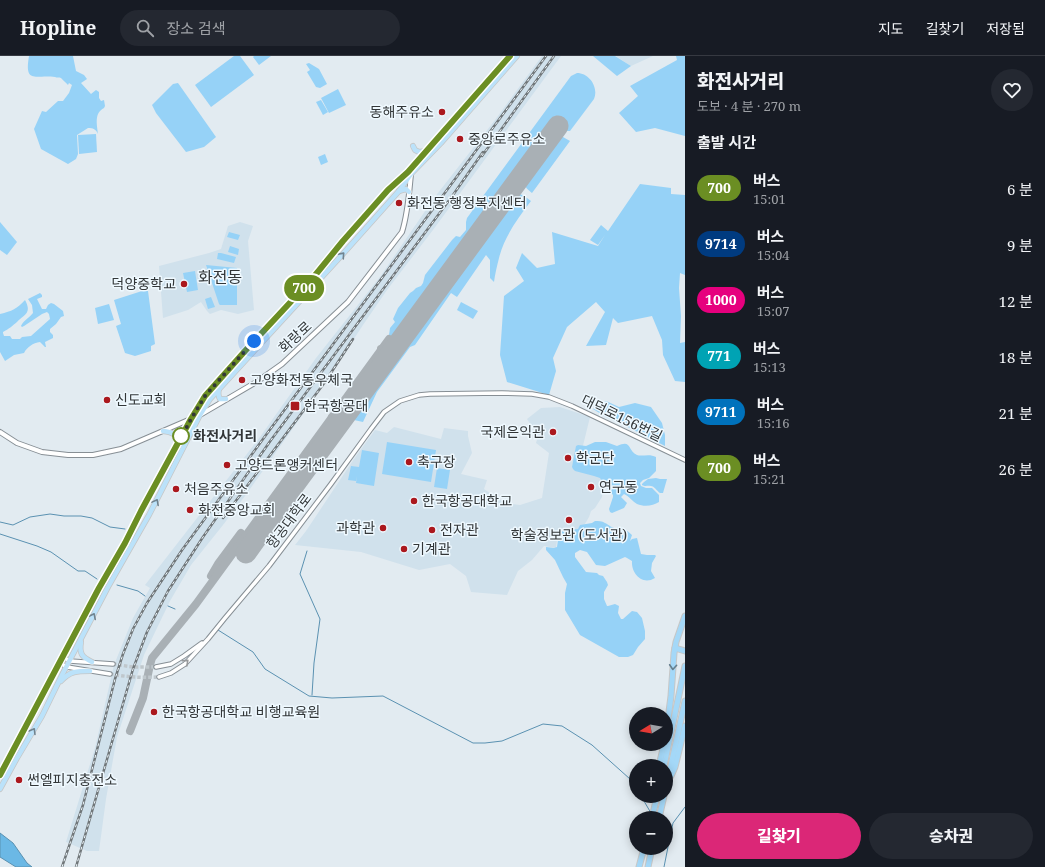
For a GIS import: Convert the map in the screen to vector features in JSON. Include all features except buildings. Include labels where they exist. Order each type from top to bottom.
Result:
[{"type":"highway","points":[[670,707],[676,642],[685,616]]},
{"type":"highway","points":[[675,648],[685,651]]},
{"type":"highway","points":[[665,759],[685,666]]},
{"type":"highway","points":[[672,759],[685,701]]},
{"type":"highway","points":[[673,772],[685,726]]},
{"type":"highway","points":[[639,867],[642,855]]},
{"type":"highway","points":[[648,867],[651,855]]},
{"type":"main road","points":[[0,775],[99,588],[205,396],[312,279],[338,246],[388,190],[408,172],[510,56]]},
{"type":"main road","points":[[0,789],[42,716],[108,587],[152,509],[200,415],[210,399],[342,255],[399,190],[411,174],[441,143],[517,56]]},
{"type":"main road","points":[[413,146],[414,150],[419,152],[426,151]]},
{"type":"main road","name":"화랑로","points":[[0,432],[17,443],[42,452],[68,456],[93,455],[121,449],[200,415],[258,381],[282,364],[348,302],[402,232],[407,213],[412,167]]},
{"type":"main road","points":[[399,190],[406,189],[409,192]]},
{"type":"main road","points":[[219,390],[218,395],[220,399],[226,399]]},
{"type":"main road","points":[[163,431],[172,433],[176,436],[178,442],[176,448]]},
{"type":"main road","points":[[81,639],[80,648],[82,655],[87,660],[92,662]]},
{"type":"main road","points":[[57,686],[68,674],[73,672],[90,671]]},
{"type":"street","name":"대덕로156번길","points":[[371,428],[384,412],[400,401],[419,395],[502,393],[532,394],[549,397],[572,406],[685,460]]},
{"type":"street","name":"항공대학로","points":[[208,639],[269,566],[371,428]]},
{"type":"street","points":[[156,667],[171,664],[208,639]]},
{"type":"street","points":[[159,677],[172,673],[185,664],[208,639]]},
{"type":"street","points":[[62,657],[70,661],[113,664]]},
{"type":"street","points":[[60,663],[67,667],[110,674]]},
{"type":"shaded area","points":[[29,56],[73,56],[76,71],[84,75],[87,79],[81,83],[91,94],[96,90],[99,92],[99,98],[101,101],[104,100],[105,106],[97,116],[98,134],[94,129],[88,128],[77,135],[78,154],[76,159],[68,164],[41,149],[34,129],[42,111],[46,112],[58,101],[63,101],[69,93],[72,85],[69,83],[68,85],[61,78],[48,76],[37,77],[30,75],[28,71]]},
{"type":"shaded area","points":[[234,56],[240,56],[254,75],[211,107],[195,85]]},
{"type":"shaded area","points":[[271,56],[259,65],[253,57]]},
{"type":"shaded area","points":[[542,56],[561,56],[387,290],[327,380],[245,496],[191,565],[170,601],[144,655],[117,737],[99,851],[87,851],[66,842],[95,748],[114,665],[133,618],[150,588],[145,585],[260,437],[316,358],[380,277],[434,198],[495,120]]},
{"type":"shaded area","points":[[593,56],[615,56],[631,66],[617,76]]},
{"type":"shaded area","points":[[616,56],[653,56],[631,66]]},
{"type":"shaded area","points":[[676,56],[685,56],[685,136],[655,128],[636,132],[619,113],[638,96],[630,86],[677,60]]},
{"type":"shaded area","points":[[309,63],[319,69],[327,84],[320,88],[316,87],[307,72],[310,70],[306,64]]},
{"type":"shaded area","points":[[577,73],[585,75],[592,82],[595,90],[594,99],[570,131],[566,131],[555,123],[392,346],[390,343],[392,339],[389,335],[390,328],[395,322],[393,319],[398,308],[410,293],[421,286],[425,275],[452,240],[456,236],[460,237],[466,230],[467,218],[571,76]]},
{"type":"shaded area","points":[[178,83],[216,137],[204,147],[186,152],[156,113],[152,105],[173,84]]},
{"type":"shaded area","points":[[338,89],[346,105],[329,113],[321,98]]},
{"type":"shaded area","points":[[321,100],[328,112],[323,115],[316,102]]},
{"type":"shaded area","points":[[96,134],[97,152],[79,154],[78,135]]},
{"type":"shaded area","points":[[558,137],[563,137],[570,141],[532,193],[525,185],[525,179]]},
{"type":"shaded area","points":[[325,154],[328,162],[321,165],[318,157]]},
{"type":"shaded area","points":[[640,184],[671,188],[671,194],[685,195],[685,275],[680,273],[679,288],[681,316],[680,343],[685,342],[685,382],[675,381],[663,355],[662,340],[652,316],[618,323],[613,318],[606,345],[586,346],[605,312],[596,302],[567,327],[553,358],[556,371],[549,395],[507,382],[500,355],[504,296],[524,281],[516,268],[522,253],[537,268],[555,264],[552,232],[598,246],[605,235],[598,245],[590,240],[601,225],[608,231]]},
{"type":"shaded area","points":[[518,194],[523,195],[531,201],[516,221],[504,243],[495,273],[494,282],[490,278],[490,260],[486,255],[457,297],[451,293],[415,345],[410,347],[377,392],[363,422],[354,420],[351,417],[513,196]]},
{"type":"shaded area","points":[[0,222],[17,242],[7,255],[0,250]]},
{"type":"shaded area","points":[[240,222],[253,226],[248,241],[254,310],[238,314],[221,310],[210,314],[201,302],[188,310],[163,318],[159,266],[221,249],[228,226]]},
{"type":"shaded area","points":[[229,232],[240,235],[238,240],[227,237]]},
{"type":"shaded area","points":[[230,246],[239,249],[238,255],[228,252]]},
{"type":"shaded area","points":[[218,253],[236,257],[234,263],[217,259]]},
{"type":"shaded area","points":[[206,265],[237,268],[237,305],[219,304]]},
{"type":"shaded area","points":[[195,271],[198,290],[187,292],[183,273]]},
{"type":"shaded area","points":[[142,291],[148,291],[155,344],[151,346],[151,351],[135,356],[125,353],[116,326],[121,324],[114,300]]},
{"type":"shaded area","points":[[40,293],[42,297],[37,299],[42,309],[46,309],[51,303],[63,311],[64,316],[61,317],[50,329],[53,338],[45,342],[46,347],[40,342],[35,343],[24,353],[14,355],[5,361],[0,352],[0,314],[14,309],[25,300],[28,308],[27,313],[3,333],[4,336],[10,336],[12,339],[20,339],[22,337],[31,336],[50,319],[47,312],[24,326],[21,326],[33,313],[32,305],[28,299]]},
{"type":"shaded area","points":[[211,297],[215,307],[208,309],[205,299]]},
{"type":"shaded area","points":[[461,302],[478,311],[473,319],[457,310]]},
{"type":"shaded area","points":[[109,304],[114,320],[98,324],[95,308]]},
{"type":"shaded area","points":[[606,401],[619,407],[635,403],[651,407],[662,423],[665,435],[665,446],[593,409]]},
{"type":"shaded area","name":"한국항공대학교","points":[[560,407],[590,417],[577,470],[604,478],[602,497],[595,508],[591,511],[579,534],[558,532],[556,548],[544,546],[532,560],[518,571],[507,595],[471,592],[466,576],[450,564],[419,570],[361,552],[295,545],[375,430],[387,433],[394,427],[441,439],[444,428],[468,431],[472,453],[461,474],[487,480],[484,489],[505,503],[520,505],[542,498],[549,453],[536,443],[538,436],[527,419],[541,408]]},
{"type":"shaded area","name":"축구장","points":[[387,442],[436,450],[431,482],[382,474]]},
{"type":"shaded area","points":[[595,442],[606,442],[617,446],[627,444],[637,455],[651,455],[656,457],[656,471],[649,478],[640,483],[641,486],[652,488],[659,495],[659,502],[648,506],[643,506],[635,503],[624,494],[621,497],[627,503],[624,508],[612,513],[610,512],[609,509],[613,495],[600,478],[575,471],[572,467],[576,446],[586,446]]},
{"type":"shaded area","points":[[362,450],[379,453],[374,486],[356,483],[357,476],[356,481],[348,480],[351,466],[359,467]]},
{"type":"shaded area","points":[[437,468],[450,470],[447,489],[434,487]]},
{"type":"shaded area","points":[[648,479],[667,479],[663,493],[660,493],[652,486],[642,485]]},
{"type":"shaded area","points":[[595,521],[603,522],[614,528],[620,527],[625,529],[632,535],[630,541],[637,538],[641,554],[656,556],[652,563],[651,571],[655,578],[646,580],[635,574],[632,561],[625,557],[605,566],[596,565],[587,552],[580,550],[575,553],[575,557],[586,572],[597,573],[603,576],[607,582],[608,585],[604,592],[604,599],[607,606],[615,604],[619,606],[618,613],[621,619],[632,611],[637,612],[642,618],[645,639],[633,655],[628,657],[619,657],[580,635],[565,610],[565,593],[567,584],[555,560],[546,550],[546,547],[557,547],[559,533],[561,531],[578,529],[580,525]]},
{"type":"shaded area","points":[[0,833],[13,843],[27,863],[32,867],[16,867],[0,857]]},
{"type":"waterway","points":[[0,522],[13,525],[30,517],[50,514],[92,518],[110,527],[125,529]]},
{"type":"waterway","points":[[0,534],[51,552],[78,571],[85,571],[97,579]]},
{"type":"waterway","points":[[307,551],[300,574],[320,619],[314,663],[312,695]]},
{"type":"waterway","points":[[117,585],[138,591],[145,596]]},
{"type":"waterway","points":[[168,606],[175,609]]},
{"type":"waterway","points":[[218,630],[253,652],[265,669],[309,696],[332,698],[383,696],[473,743],[502,741],[543,724],[562,726],[592,745],[629,778]]},
{"type":"waterway","points":[[645,803],[650,811]]},
{"type":"waterway","points":[[673,823],[685,807]]},
{"type":"waterway","points":[[664,867],[666,855]]},
{"type":"taxiway","points":[[130,731],[143,698],[152,658],[196,604],[389,339]]},
{"type":"taxiway","points":[[381,349],[386,348],[392,350],[395,348]]},
{"type":"taxiway","points":[[332,417],[340,423]]},
{"type":"taxiway","points":[[211,576],[241,533]]},
{"type":"runway","points":[[246,553],[558,126]]},
{"type":"tunnel","points":[[113,664],[133,667],[156,667]]},
{"type":"tunnel","points":[[110,674],[134,677],[159,677]]},
{"type":"railway","points":[[62,867],[83,805],[115,679],[123,654],[133,629],[147,603],[182,550],[546,56]]},
{"type":"railway","points":[[482,156],[554,56]]},
{"type":"railway","points":[[76,867],[133,669],[147,632],[168,591],[203,537],[271,440],[453,195],[483,152]]},
{"type":"railway","points":[[223,518],[325,382],[353,339]]},
{"type":"bus line","name":"700","points":[[0,775],[99,588],[205,396],[312,279],[388,190],[408,172],[510,56]]},
{"type":"place","name":"동해주유소","points":[[442,112]]},
{"type":"place","name":"중앙로주유소","points":[[460,139]]},
{"type":"place","name":"화전동 행정복지센터","points":[[399,203]]},
{"type":"place","name":"덕양중학교","points":[[184,284]]},
{"type":"place","name":"고양화전동우체국","points":[[242,380]]},
{"type":"place","name":"신도교회","points":[[107,400]]},
{"type":"place","name":"한국항공대","points":[[295,406]]},
{"type":"place","name":"국제은익관","points":[[553,432]]},
{"type":"place","name":"화전사거리","points":[[181,436]]},
{"type":"place","name":"학군단","points":[[568,458]]},
{"type":"place","name":"축구장","points":[[409,462]]},
{"type":"place","name":"고양드론앵커센터","points":[[227,465]]},
{"type":"place","name":"연구동","points":[[591,487]]},
{"type":"place","name":"처음주유소","points":[[176,489]]},
{"type":"place","name":"한국항공대학교","points":[[414,501]]},
{"type":"place","name":"화전중앙교회","points":[[190,510]]},
{"type":"place","name":"학술정보관 (도서관)","points":[[569,520]]},
{"type":"place","name":"과학관","points":[[383,528]]},
{"type":"place","name":"전자관","points":[[432,530]]},
{"type":"place","name":"기계관","points":[[404,549]]},
{"type":"place","name":"한국항공대학교 비행교육원","points":[[154,712]]},
{"type":"place","name":"썬엘피지충전소","points":[[19,780]]},
{"type":"district","name":"화전동","points":[[220,277]]},
{"type":"route","points":[[181,436],[181,438],[205,396],[254,341]]}]
